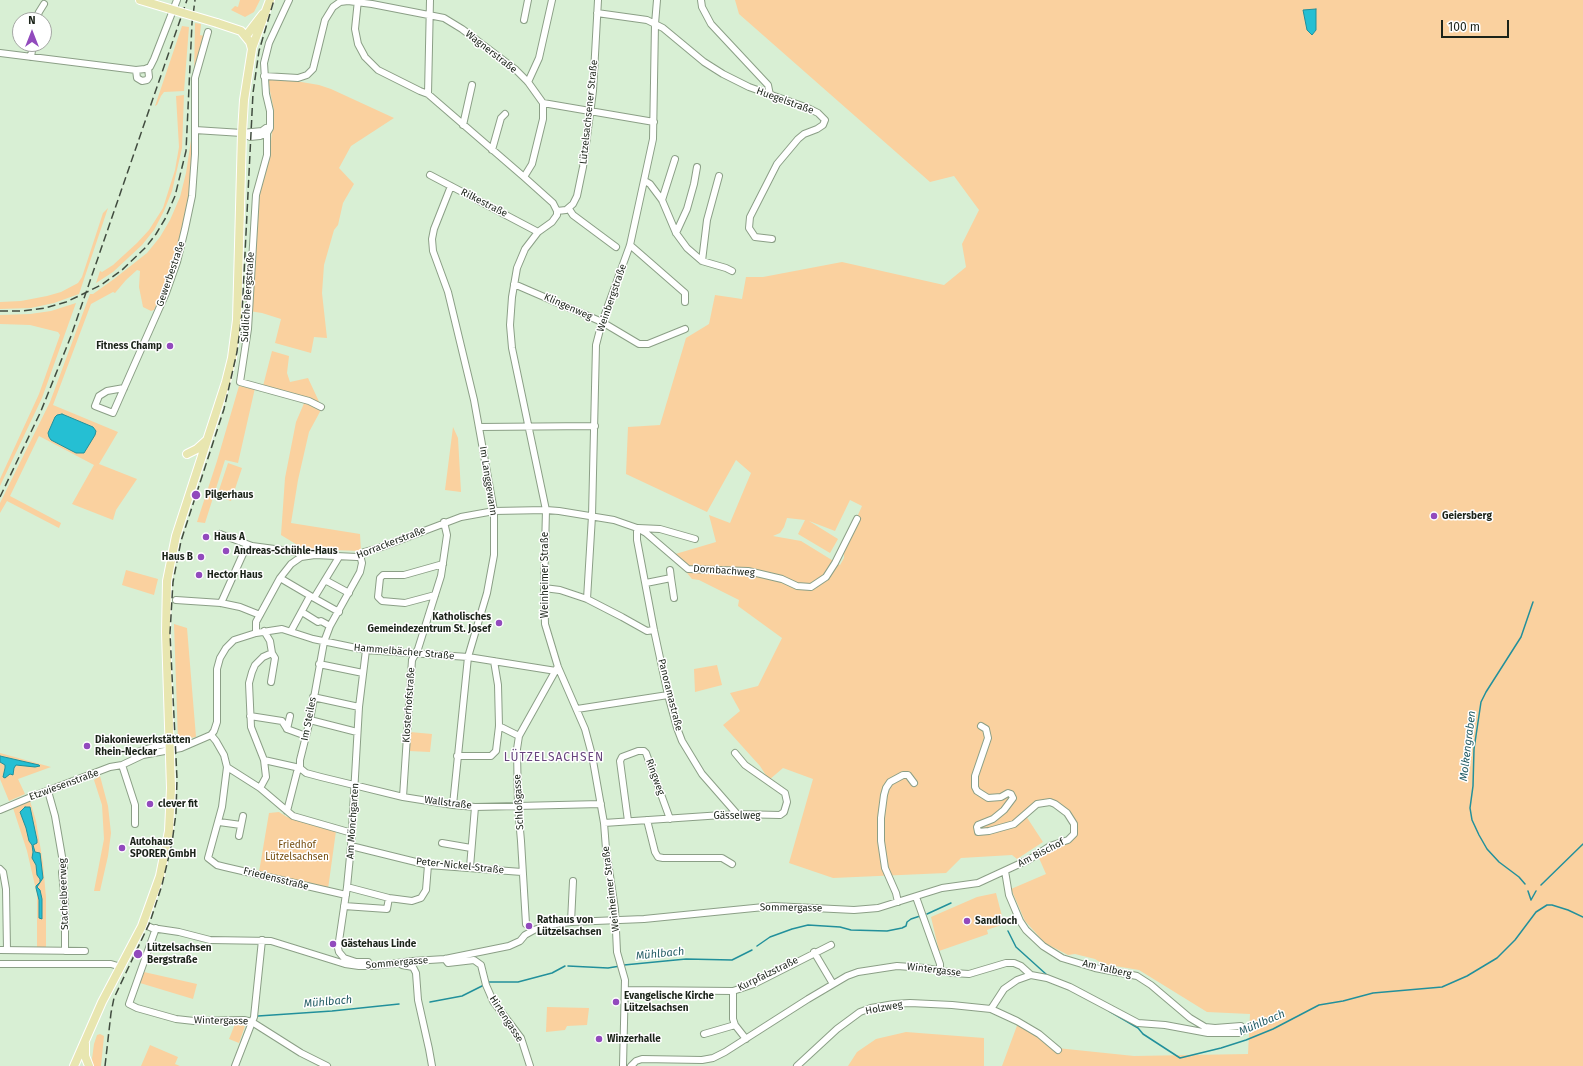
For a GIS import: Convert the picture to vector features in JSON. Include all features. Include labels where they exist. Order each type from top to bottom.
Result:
[{"type":"main road","points":[[140,0],[237,29],[246,36],[252,49]]},
{"type":"main road","points":[[246,36],[258,24],[270,0]]},
{"type":"main road","points":[[237,29],[258,24]]},
{"type":"main road","points":[[74,1066],[85,1039],[144,925],[160,876],[168,840],[170,766],[166,619],[167,581],[176,536],[226,382],[235,340],[239,276],[244,100],[252,49],[258,24]]},
{"type":"main road","points":[[187,454],[198,450],[209,438]]},
{"type":"main road","points":[[85,1039],[85,1056],[89,1066]]},
{"type":"street","points":[[0,53],[136,70],[148,68],[161,44],[177,0]]},
{"type":"street","points":[[195,130],[242,132],[266,131],[271,123],[264,76],[264,63],[269,43],[289,0]]},
{"type":"street","points":[[428,94],[430,0]]},
{"type":"street","points":[[524,20],[528,0]]},
{"type":"street","points":[[528,82],[539,58],[552,0]]},
{"type":"street","name":"Lützelsachsener Straße","points":[[568,209],[577,196],[591,112],[598,0]]},
{"type":"street","name":"Weinbergstraße","points":[[587,599],[592,516],[596,345],[602,322],[630,245],[653,139],[655,24],[657,0]]},
{"type":"street","points":[[701,0],[702,7],[711,24],[768,86],[770,95]]},
{"type":"street","points":[[358,1],[355,29],[358,44],[365,57],[378,70],[428,94],[553,203],[557,211],[568,209],[573,215],[616,247]]},
{"type":"street","name":"Wagnerstraße","points":[[264,76],[298,78],[306,75],[312,69],[325,20],[333,7],[340,2],[358,1],[444,18],[462,29],[528,82],[543,103]]},
{"type":"street","points":[[39,12],[44,4]]},
{"type":"street","name":"Huegelstraße","points":[[597,13],[646,20],[655,24],[663,28],[704,62],[723,74],[749,87],[808,108],[818,113],[825,120],[823,125],[804,134],[798,139],[777,164],[760,194],[750,217],[749,228],[754,237],[772,239]]},
{"type":"street","name":"Gewerbestraße","points":[[124,388],[103,393],[99,396],[95,406],[113,413],[166,293],[177,262],[192,196],[195,130],[195,78],[208,32]]},
{"type":"street","points":[[31,57],[32,52]]},
{"type":"street","points":[[136,70],[137,78],[140,81],[145,81],[149,77],[148,68]]},
{"type":"street","points":[[463,125],[472,85]]},
{"type":"street","points":[[524,177],[532,164],[542,119],[543,103],[654,122]]},
{"type":"street","points":[[492,150],[501,118],[505,114]]},
{"type":"street","name":"Südliche Bergstraße","points":[[266,131],[267,155],[256,195],[248,329],[240,382],[309,401],[321,407]]},
{"type":"street","points":[[662,200],[675,159]]},
{"type":"street","points":[[676,233],[687,209],[697,167]]},
{"type":"street","name":"Rilkestraße","points":[[430,175],[538,232]]},
{"type":"street","points":[[702,261],[707,220],[719,176]]},
{"type":"street","points":[[645,181],[650,184],[662,200],[676,233],[687,248],[702,261],[732,271]]},
{"type":"street","name":"Im Langgewann","points":[[451,186],[436,222],[432,238],[433,250],[448,292],[464,356],[494,511],[494,555],[487,593],[468,657],[453,804]]},
{"type":"street","name":"Weinheimer Straße","points":[[557,211],[557,215],[552,222],[538,232],[525,249],[517,268],[510,325],[512,348],[527,426],[546,510],[544,588],[545,624],[557,669],[577,709],[585,729],[592,755],[604,823],[616,920],[617,952],[622,967],[626,990],[623,1066]]},
{"type":"street","points":[[630,245],[685,293],[685,302]]},
{"type":"street","name":"Klingenweg","points":[[514,284],[602,322],[635,343],[643,345],[648,344],[685,329]]},
{"type":"street","points":[[478,427],[595,426]]},
{"type":"street","name":"Dornbachweg","points":[[546,510],[614,520],[637,528],[660,529],[695,539]]},
{"type":"street","name":"Horrackerstraße","points":[[301,557],[315,555],[353,557],[364,552],[380,548],[444,522],[461,517],[494,511],[546,510]]},
{"type":"street","name":"Dornbachweg","points":[[637,528],[688,568],[748,572],[782,579],[797,586],[811,587],[826,577],[835,563],[857,519]]},
{"type":"street","name":"Klosterhofstraße","points":[[403,797],[412,660],[418,649],[443,564],[447,535],[444,522]]},
{"type":"street","name":"Panoramastraße","points":[[637,528],[637,540],[654,630],[668,695],[682,741],[696,766],[737,814]]},
{"type":"street","points":[[220,534],[247,545],[298,552],[301,557],[291,564],[280,578],[256,622],[256,632]]},
{"type":"street","points":[[221,603],[247,545]]},
{"type":"street","name":"Im Steiles","points":[[287,810],[297,772],[300,768],[300,760],[310,720],[324,642],[330,626],[339,612],[362,567],[360,555]]},
{"type":"street","points":[[291,631],[339,557]]},
{"type":"street","points":[[435,595],[406,603],[382,601],[378,597],[380,578],[383,575],[404,575],[443,564]]},
{"type":"street","points":[[670,570],[674,598]]},
{"type":"street","points":[[280,578],[339,612]]},
{"type":"street","points":[[646,583],[671,578]]},
{"type":"street","points":[[325,580],[349,593]]},
{"type":"street","points":[[544,588],[560,590],[587,599],[622,616],[647,631],[654,630]]},
{"type":"street","points":[[176,600],[221,603],[240,607],[260,615]]},
{"type":"street","points":[[302,612],[318,622],[322,621],[330,626]]},
{"type":"street","name":"Hammelbächer Straße","points":[[210,735],[214,731],[217,722],[217,669],[220,658],[226,648],[234,640],[256,632],[278,629],[291,631],[324,642],[366,650],[468,657],[557,669]]},
{"type":"street","points":[[264,632],[270,641],[272,653],[275,658],[271,682]]},
{"type":"street","name":"Am Mönchgarten","points":[[366,650],[359,706],[356,786],[351,846],[347,887],[338,948],[339,952],[344,958],[370,963],[373,966]]},
{"type":"street","points":[[260,788],[266,777],[264,760],[253,734],[250,716],[249,683],[252,672],[259,661],[272,653]]},
{"type":"street","points":[[457,756],[491,756],[496,751],[500,726],[498,685],[494,661]]},
{"type":"street","points":[[319,664],[363,673]]},
{"type":"street","name":"Schloßgasse","points":[[526,929],[518,807],[519,736],[557,669]]},
{"type":"street","points":[[577,709],[668,695]]},
{"type":"street","points":[[313,697],[359,706]]},
{"type":"street","points":[[250,716],[282,720],[287,729],[306,736]]},
{"type":"street","points":[[287,729],[290,716]]},
{"type":"street","points":[[310,720],[358,732]]},
{"type":"street","points":[[500,726],[519,736]]},
{"type":"street","name":"Am Bischof","points":[[981,726],[986,730],[988,738],[975,776],[975,787],[977,791],[988,798],[1001,797],[1011,794],[1013,798],[1004,810],[993,819],[978,825],[978,832],[989,831],[1014,824],[1037,804],[1050,802],[1056,804],[1067,813],[1074,824],[1075,830],[1072,837],[1050,846],[1005,871]]},
{"type":"street","points":[[170,766],[176,753],[181,748],[210,735],[216,741],[224,755],[227,768],[226,786],[219,822],[241,825]]},
{"type":"street","points":[[169,747],[192,743]]},
{"type":"street","name":"Etzwiesenstraße","points":[[0,810],[110,768],[122,765],[140,751],[160,745],[169,747]]},
{"type":"street","points":[[169,747],[181,748]]},
{"type":"street","name":"Ringweg","points":[[628,821],[620,761],[622,757],[638,751],[644,751],[646,753],[670,819]]},
{"type":"street","name":"Gässelweg","points":[[604,823],[737,814],[780,815],[784,812],[787,802],[785,793],[745,765],[735,753]]},
{"type":"street","name":"Wallstraße","points":[[264,760],[300,768],[306,773],[403,797],[475,807],[600,804]]},
{"type":"street","points":[[122,765],[135,805],[136,824]]},
{"type":"street","points":[[227,768],[260,788],[293,816],[352,833]]},
{"type":"street","points":[[898,902],[896,893],[885,868],[883,854],[880,828],[884,796],[886,788],[890,782],[903,776],[908,775],[914,783]]},
{"type":"street","name":"Stachelbeerweg","points":[[48,791],[56,822],[64,868],[62,872],[65,903],[65,951]]},
{"type":"street","points":[[470,867],[475,807]]},
{"type":"street","points":[[239,836],[243,816]]},
{"type":"street","points":[[647,820],[655,852],[658,857],[722,858],[732,864]]},
{"type":"street","name":"Friedensstraße","points":[[219,822],[208,858],[217,865],[346,894]]},
{"type":"street","points":[[442,843],[471,848]]},
{"type":"street","name":"Peter-Nickel-Straße","points":[[351,846],[394,858],[428,865],[522,872]]},
{"type":"street","points":[[347,887],[389,898],[412,902],[421,898],[426,890],[428,865]]},
{"type":"street","points":[[0,869],[3,872],[6,889],[3,950],[85,951]]},
{"type":"street","name":"Sommergasse","points":[[144,925],[210,940],[262,940],[289,945],[345,964],[373,966],[445,959],[509,946],[520,941],[526,929],[534,930],[548,925],[571,922],[673,916],[774,906],[865,910],[916,897],[942,888],[978,883],[999,872],[1005,871]]},
{"type":"street","name":"Am Talberg","points":[[1005,871],[1009,895],[1020,921],[1026,930],[1043,946],[1062,958],[1095,968],[1137,976],[1151,984],[1190,1018],[1205,1027],[1215,1028],[1236,1025],[1244,1028]]},
{"type":"street","points":[[571,922],[573,881]]},
{"type":"street","points":[[916,897],[940,964],[940,971]]},
{"type":"street","points":[[344,906],[387,909],[389,898]]},
{"type":"street","name":"Wintergasse","points":[[156,928],[129,1004],[176,1019],[194,1022],[244,1020],[252,1022],[301,1053],[327,1066]]},
{"type":"street","points":[[235,1066],[252,1022],[262,940]]},
{"type":"street","name":"Kurpfalzstraße","points":[[626,990],[732,991],[754,984],[814,952],[831,945]]},
{"type":"street","points":[[814,952],[833,984]]},
{"type":"street","name":"Hirtengasse","points":[[445,959],[448,963],[469,960],[479,962],[483,968],[486,984],[496,1007],[521,1039],[530,1066]]},
{"type":"street","points":[[400,963],[402,965],[413,967],[416,973],[418,1000],[432,1066]]},
{"type":"street","name":"Wintergasse","points":[[631,1066],[636,1061],[642,1059],[702,1060],[713,1058],[833,984],[858,972],[894,966],[969,974],[1006,963],[1020,966],[1031,975],[1047,978],[1070,987],[1138,1023],[1165,1025],[1208,1033],[1244,1032],[1244,1028]]},
{"type":"street","points":[[0,964],[111,964],[121,967]]},
{"type":"street","points":[[991,1010],[1004,989],[1017,980],[1031,975]]},
{"type":"street","points":[[732,991],[732,1016],[735,1025],[746,1039]]},
{"type":"street","name":"Holzweg","points":[[798,1066],[836,1029],[860,1012],[871,1008],[910,1003],[952,1005],[991,1010],[1017,1021],[1039,1034],[1058,1050]]},
{"type":"street","points":[[704,1034],[735,1025]]},
{"type":"green space","points":[[240,0],[260,0],[254,12],[245,17],[231,10],[235,6],[238,7]]},
{"type":"green space","points":[[735,0],[1583,0],[1583,1066],[1002,1066],[1018,1023],[1057,1048],[1134,1056],[1248,1054],[1250,1014],[1207,1012],[1139,970],[1103,964],[1095,959],[1075,954],[1068,955],[1045,943],[1025,921],[1011,889],[1046,874],[1039,858],[1072,838],[1074,828],[1064,809],[1052,799],[1036,808],[1026,816],[1043,842],[1017,859],[1012,855],[961,858],[946,873],[833,878],[789,863],[813,779],[783,768],[769,780],[760,766],[723,725],[740,711],[730,693],[758,686],[782,638],[738,606],[739,600],[699,580],[692,579],[672,555],[716,542],[709,515],[730,523],[751,473],[736,460],[707,512],[626,474],[628,427],[660,425],[686,338],[709,324],[715,295],[742,299],[746,277],[763,277],[842,262],[944,285],[966,267],[962,244],[979,210],[954,176],[930,182],[739,14]],"holes":[[[850,500],[862,506],[848,537],[844,541],[844,558],[840,565],[801,541],[773,536],[780,533],[787,518],[805,520],[798,534],[830,553],[838,539],[809,521],[835,531]]]},
{"type":"green space","points":[[195,23],[201,24],[200,35],[204,36],[194,78]]},
{"type":"green space","points":[[182,26],[189,27],[184,91],[164,92],[155,106]]},
{"type":"green space","points":[[272,77],[319,85],[331,89],[394,118],[351,146],[339,168],[354,184],[343,203],[338,225],[334,230],[324,265],[322,293],[327,338],[314,337],[311,353],[275,343],[281,319],[262,313],[249,311],[257,201],[270,152],[274,111],[268,81]]},
{"type":"green space","points":[[184,95],[182,148],[172,191],[164,211],[154,230],[142,245],[113,272],[96,283],[100,271],[102,272],[113,265],[137,243],[149,230],[163,208],[175,170],[179,147],[176,96]]},
{"type":"green space","points":[[192,134],[194,135],[189,200],[176,258],[154,310],[151,311],[143,307],[139,287],[140,271],[137,270],[115,293],[113,292],[91,304],[53,405],[118,432],[99,464],[137,479],[116,510],[113,520],[72,504],[94,465],[39,436],[10,496],[61,523],[59,528],[7,501],[0,513],[0,503],[50,402],[90,294],[93,294],[114,279],[147,253],[160,237],[170,220],[180,197],[186,173]]},
{"type":"green space","points":[[108,208],[79,294],[54,303],[31,308],[0,309],[0,302],[21,301],[47,296],[61,292],[78,283],[82,277],[103,213]]},
{"type":"green space","points":[[76,303],[42,398],[0,486],[0,479],[39,394],[60,335],[58,332],[30,325],[0,324],[0,315],[30,314],[51,311]]},
{"type":"green space","points":[[272,351],[289,356],[287,373],[290,382],[308,378],[322,408],[309,432],[298,480],[291,523],[360,534],[361,551],[304,549],[281,535],[285,478],[296,422],[305,401],[263,386]]},
{"type":"green space","points":[[239,386],[255,388],[238,463],[225,460],[205,523],[197,522],[217,461]]},
{"type":"green space","points":[[453,427],[458,438],[461,492],[445,490]]},
{"type":"green space","points":[[228,463],[242,468],[231,501],[217,496]]},
{"type":"green space","points":[[126,570],[158,579],[154,595],[122,585]]},
{"type":"green space","points":[[174,624],[187,628],[196,737],[178,740]]},
{"type":"green space","points":[[717,665],[722,685],[695,692],[694,669]]},
{"type":"green space","points":[[410,732],[432,734],[430,752],[409,751]]},
{"type":"green space","points":[[0,753],[51,767],[18,779],[25,794],[9,801],[0,779]]},
{"type":"green space","points":[[100,776],[108,806],[111,833],[108,856],[100,891],[94,891],[104,839],[102,805],[94,780]]},
{"type":"green space","points":[[30,801],[36,821],[43,863],[46,898],[46,947],[37,947],[37,894],[27,851],[13,808]]},
{"type":"green space","name":"Friedhof Lützelsachsen","points":[[279,812],[287,817],[336,831],[328,889],[259,872],[269,813]]},
{"type":"green space","name":"Sandloch","points":[[996,893],[1004,924],[987,930],[988,934],[939,951],[931,917],[977,897]]},
{"type":"green space","points":[[144,972],[197,984],[193,999],[140,983]]},
{"type":"green space","points":[[547,1007],[589,1008],[587,1025],[567,1026],[565,1030],[546,1032]]},
{"type":"green space","points":[[235,1024],[245,1026],[239,1043],[229,1039]]},
{"type":"green space","points":[[906,1032],[984,1038],[984,1066],[848,1066],[857,1052],[876,1039]]},
{"type":"green space","points":[[100,1034],[104,1036],[101,1066],[93,1066],[92,1059],[94,1044],[97,1035]]},
{"type":"green space","points":[[150,1045],[178,1057],[175,1064],[180,1066],[141,1066]]},
{"type":"water","points":[[1316,9],[1316,30],[1312,35],[1307,30],[1303,10]]},
{"type":"water","points":[[62,414],[93,427],[96,431],[84,453],[76,453],[51,440],[49,437],[48,433],[55,417]]},
{"type":"water","points":[[0,756],[40,766],[35,767],[16,765],[13,775],[10,774],[5,778],[3,777],[5,765],[0,762]]},
{"type":"water","points":[[25,807],[30,807],[37,840],[37,843],[33,845],[35,852],[40,853],[43,878],[37,887],[40,890],[42,899],[42,919],[39,918],[39,900],[36,888],[40,882],[40,879],[37,875],[36,865],[32,858],[32,845],[29,841],[20,812]]},
{"type":"waterway","name":"Molkengraben","points":[[1525,884],[1519,877],[1499,862],[1487,849],[1472,820],[1470,808],[1473,786],[1474,749],[1481,702],[1521,637],[1533,602]]},
{"type":"waterway","name":"Mühlbach","points":[[1541,885],[1583,844]]},
{"type":"waterway","name":"Mühlbach","points":[[1528,891],[1531,900]]},
{"type":"waterway","name":"Mühlbach","points":[[1531,900],[1536,891]]},
{"type":"waterway","name":"Mühlbach","points":[[927,914],[951,903]]},
{"type":"waterway","name":"Mühlbach","points":[[1109,1011],[1138,1028],[1143,1034],[1180,1058],[1246,1040],[1273,1029],[1319,1005],[1343,1001],[1373,993],[1442,987],[1467,976],[1497,958],[1515,940],[1536,912],[1547,905],[1568,910],[1583,917]]},
{"type":"waterway","name":"Mühlbach","points":[[757,946],[770,937],[808,925],[840,927],[851,930],[887,931],[902,928],[906,926],[907,922],[911,919],[920,916]]},
{"type":"waterway","name":"Mühlbach","points":[[1008,931],[1016,947],[1047,975]]},
{"type":"waterway","name":"Mühlbach","points":[[624,965],[686,959],[732,960],[752,950]]},
{"type":"waterway","name":"Mühlbach","points":[[489,982],[518,982],[552,973],[565,966]]},
{"type":"waterway","name":"Mühlbach","points":[[568,966],[608,968],[620,966]]},
{"type":"waterway","name":"Mühlbach","points":[[430,1002],[462,996],[484,985]]},
{"type":"waterway","name":"Mühlbach","points":[[258,1016],[332,1011],[399,1004]]},
{"type":"railway","points":[[0,497],[41,411],[71,336],[187,0]]},
{"type":"railway","points":[[0,311],[23,311],[45,308],[66,302],[85,293],[101,285],[122,270],[146,247],[156,234],[165,219],[175,196],[186,151],[192,23],[195,0]]},
{"type":"railway","points":[[105,1066],[114,998],[150,922],[162,885],[172,843],[176,813],[177,779],[170,633],[173,582],[181,541],[224,409],[237,352],[242,314],[253,93],[259,51],[274,0]]},
{"type":"place","name":"Fitness Champ","points":[[170,346]]},
{"type":"place","name":"Pilgerhaus","points":[[196,495]]},
{"type":"place","name":"Geiersberg","points":[[1434,516]]},
{"type":"place","name":"Haus A","points":[[206,537]]},
{"type":"place","name":"Andreas-Schühle-Haus","points":[[226,551]]},
{"type":"place","name":"Haus B","points":[[201,557]]},
{"type":"place","name":"Hector Haus","points":[[199,575]]},
{"type":"place","name":"Katholisches Gemeindezentrum St. Josef","points":[[499,623]]},
{"type":"place","name":"Diakoniewerkstätten Rhein-Neckar","points":[[87,746]]},
{"type":"place","name":"clever fit","points":[[150,804]]},
{"type":"place","name":"Autohaus SPORER GmbH","points":[[122,848]]},
{"type":"place","name":"Sandloch","points":[[967,921]]},
{"type":"place","name":"Rathaus von Lützelsachsen","points":[[529,926]]},
{"type":"place","name":"Gästehaus Linde","points":[[333,944]]},
{"type":"place","name":"Lützelsachsen Bergstraße","points":[[138,954]]},
{"type":"place","name":"Evangelische Kirche Lützelsachsen","points":[[616,1002]]},
{"type":"place","name":"Winzerhalle","points":[[599,1039]]},
{"type":"district","name":"LÜTZELSACHSEN","points":[[554,758]]}]
